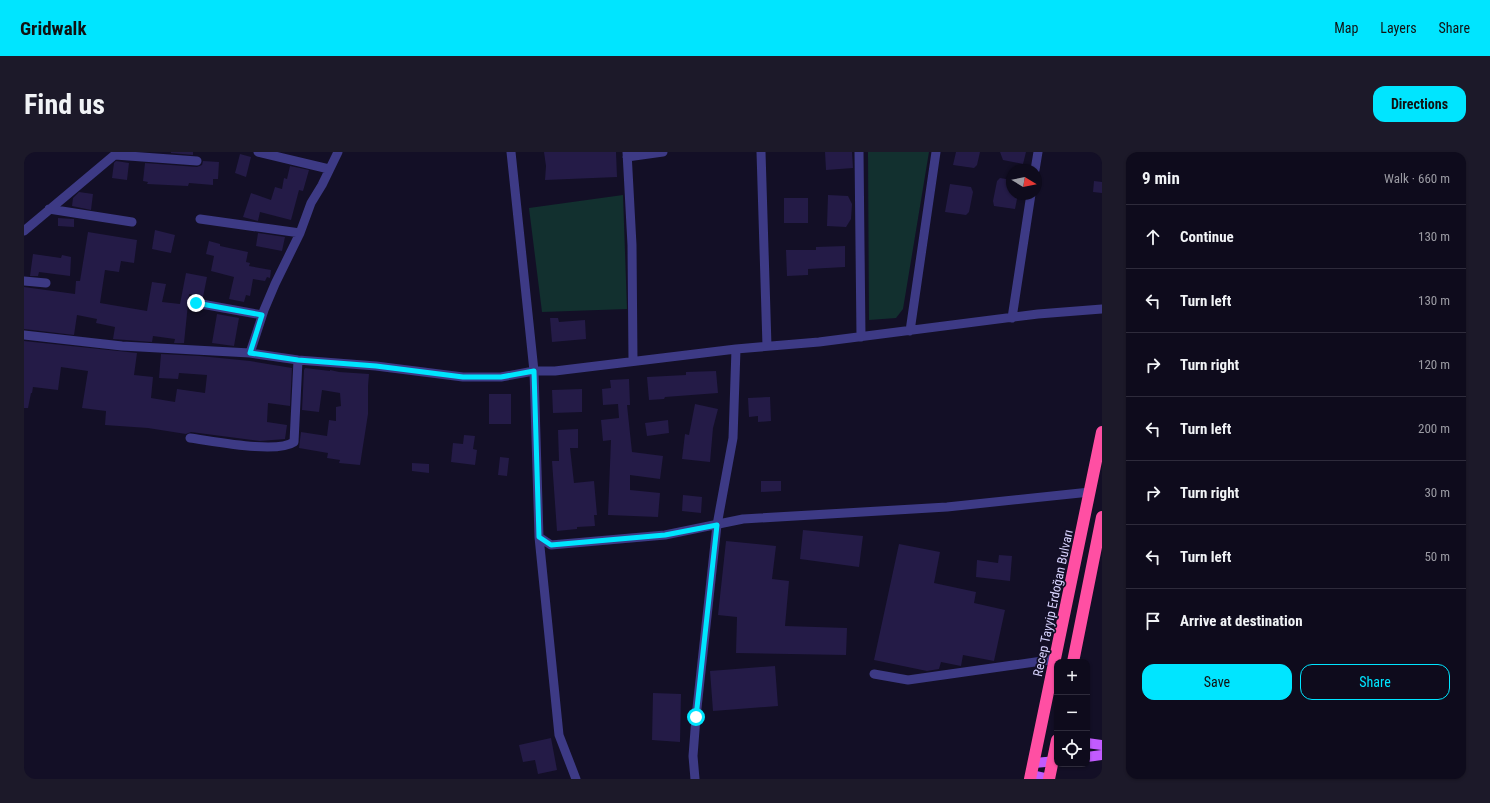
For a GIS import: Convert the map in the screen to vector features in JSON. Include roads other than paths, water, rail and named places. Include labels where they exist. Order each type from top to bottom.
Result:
[{"type":"highway","name":"Recep Tayyip Erdoğan Bulvarı","points":[[1056,659],[1102,432]]},
{"type":"highway","points":[[1074,659],[1098,555],[1102,517]]},
{"type":"highway","name":"Recep Tayyip Erdoğan Bulvarı","points":[[1032,772],[1054,668]]},
{"type":"highway","points":[[1049,779],[1054,764]]},
{"type":"main road","points":[[1090,743],[1102,745]]},
{"type":"main road","points":[[1090,757],[1102,755]]},
{"type":"main road","points":[[1032,772],[1054,761]]},
{"type":"main road","points":[[1032,772],[1049,779]]},
{"type":"street","points":[[258,152],[329,169]]},
{"type":"street","points":[[250,353],[262,315],[275,284],[300,233],[311,203],[322,185],[338,152]]},
{"type":"street","points":[[511,152],[534,371],[539,537],[559,735],[576,779]]},
{"type":"street","points":[[633,361],[632,245],[627,154],[663,152]]},
{"type":"street","points":[[761,152],[767,346]]},
{"type":"street","points":[[859,152],[861,337]]},
{"type":"street","points":[[910,331],[936,152]]},
{"type":"street","points":[[1036,164],[1038,152]]},
{"type":"street","points":[[24,231],[117,153],[197,161]]},
{"type":"street","points":[[1012,318],[1030,200]]},
{"type":"street","points":[[49,210],[132,222]]},
{"type":"street","points":[[200,220],[300,233]]},
{"type":"street","points":[[24,281],[46,283]]},
{"type":"street","points":[[196,303],[262,315]]},
{"type":"street","points":[[24,335],[122,346],[250,353],[298,360],[376,366],[463,377],[501,377],[534,371],[555,371],[736,349],[861,337],[1038,314],[1102,309]]},
{"type":"street","points":[[696,779],[693,756],[696,717],[717,525],[733,438],[736,349]]},
{"type":"street","points":[[190,438],[242,445],[286,446],[294,442],[298,360]]},
{"type":"street","points":[[539,537],[551,545],[665,535],[743,519],[948,507],[1090,492]]},
{"type":"street","points":[[874,674],[908,680],[1054,659]]}]
